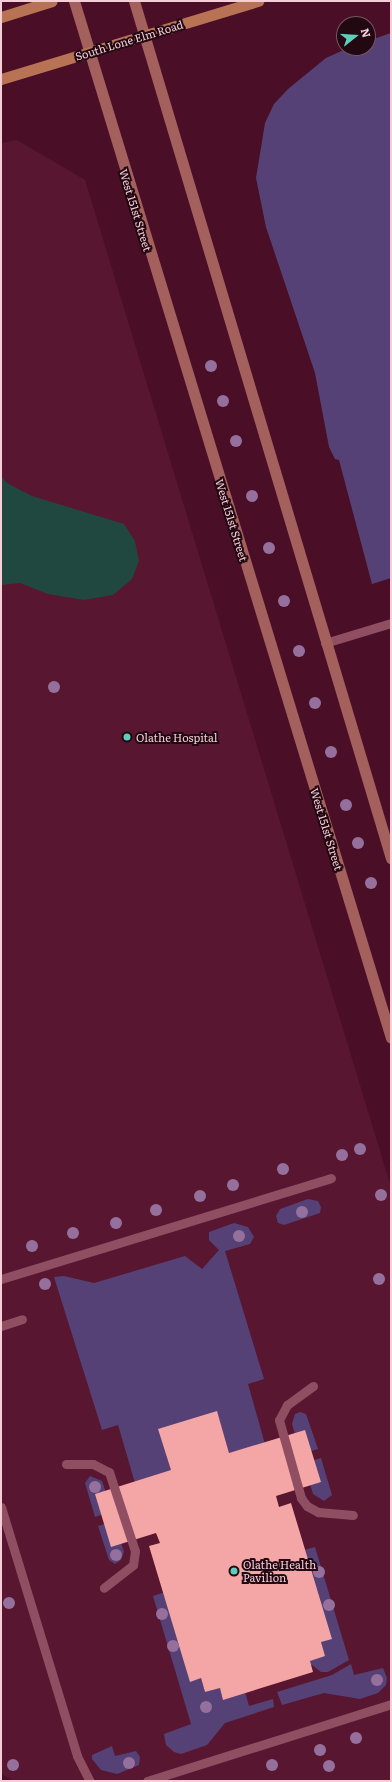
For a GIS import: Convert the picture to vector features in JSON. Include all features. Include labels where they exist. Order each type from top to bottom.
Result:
[{"type":"main road","points":[[1,17],[52,1]]},
{"type":"main road","name":"West 151st Street","points":[[74,1],[88,53],[391,1038]]},
{"type":"main road","points":[[134,1],[324,643],[391,858]]},
{"type":"main road","name":"South Lone Elm Road","points":[[1,79],[258,1]]},
{"type":"lane","points":[[324,643],[391,623]]},
{"type":"lane","points":[[1,1279],[331,1178]]},
{"type":"lane","points":[[1,1326],[22,1319]]},
{"type":"lane","points":[[314,1386],[287,1405],[279,1420],[299,1491],[307,1506],[318,1512],[354,1515]]},
{"type":"lane","points":[[66,1464],[93,1464],[109,1472],[135,1551],[133,1565],[104,1588]]},
{"type":"lane","points":[[1,1507],[76,1756],[90,1781]]},
{"type":"lane","points":[[147,1781],[391,1704]]},
{"type":"shaded area","points":[[391,33],[391,578],[372,584],[339,460],[335,459],[329,447],[315,373],[266,227],[256,178],[265,123],[274,104],[288,89],[326,58],[336,53],[336,56],[376,56],[376,38]]},
{"type":"shaded area","name":"Olathe Hospital","points":[[17,140],[85,180],[391,1187],[391,1781],[14,1781],[1,1774],[1,143]]},
{"type":"shaded area","points":[[1,476],[7,483],[32,496],[124,524],[135,541],[139,561],[132,579],[113,595],[84,600],[48,594],[20,583],[1,585]]},
{"type":"shaded area","points":[[308,1199],[318,1201],[321,1207],[320,1213],[284,1225],[278,1223],[276,1216],[280,1209]]},
{"type":"shaded area","points":[[234,1223],[248,1227],[254,1237],[250,1244],[225,1251],[264,1379],[248,1384],[265,1444],[229,1453],[219,1419],[171,1471],[135,1483],[118,1425],[102,1430],[54,1277],[64,1276],[94,1283],[185,1256],[202,1269],[219,1250],[209,1240],[209,1232]]},
{"type":"shaded area","points":[[300,1412],[306,1414],[318,1449],[301,1454],[292,1424],[295,1414]]},
{"type":"shaded area","points":[[321,1458],[332,1495],[324,1501],[313,1494],[304,1463]]},
{"type":"shaded area","points":[[90,1476],[102,1481],[112,1511],[95,1517],[85,1483]]},
{"type":"shaded area","points":[[114,1521],[124,1552],[121,1560],[115,1564],[109,1560],[98,1526]]},
{"type":"shaded area","points":[[315,1547],[349,1660],[328,1672],[321,1672],[312,1665],[273,1677],[271,1672],[293,1553]]},
{"type":"shaded area","points":[[174,1589],[205,1692],[242,1681],[249,1706],[273,1699],[274,1707],[225,1723],[207,1745],[181,1754],[174,1752],[166,1745],[164,1734],[191,1724],[153,1596]]},
{"type":"shaded area","points":[[351,1664],[354,1675],[383,1668],[387,1678],[386,1685],[378,1693],[360,1699],[324,1693],[282,1705],[277,1692],[332,1675]]},
{"type":"shaded area","points":[[112,1746],[115,1756],[136,1751],[140,1757],[139,1765],[117,1774],[101,1770],[92,1759],[92,1755]]},
{"type":"building","name":"Olathe Health Pavilion","points":[[217,1411],[229,1453],[305,1430],[321,1482],[276,1496],[279,1507],[291,1503],[332,1639],[321,1642],[325,1656],[310,1661],[313,1672],[223,1700],[220,1688],[205,1692],[201,1678],[190,1682],[149,1546],[160,1543],[156,1533],[111,1547],[95,1494],[171,1470],[158,1429]]},
{"type":"place","name":"Olathe Hospital","points":[[127,737]]},
{"type":"place","name":"Olathe Health Pavilion","points":[[234,1571]]}]
